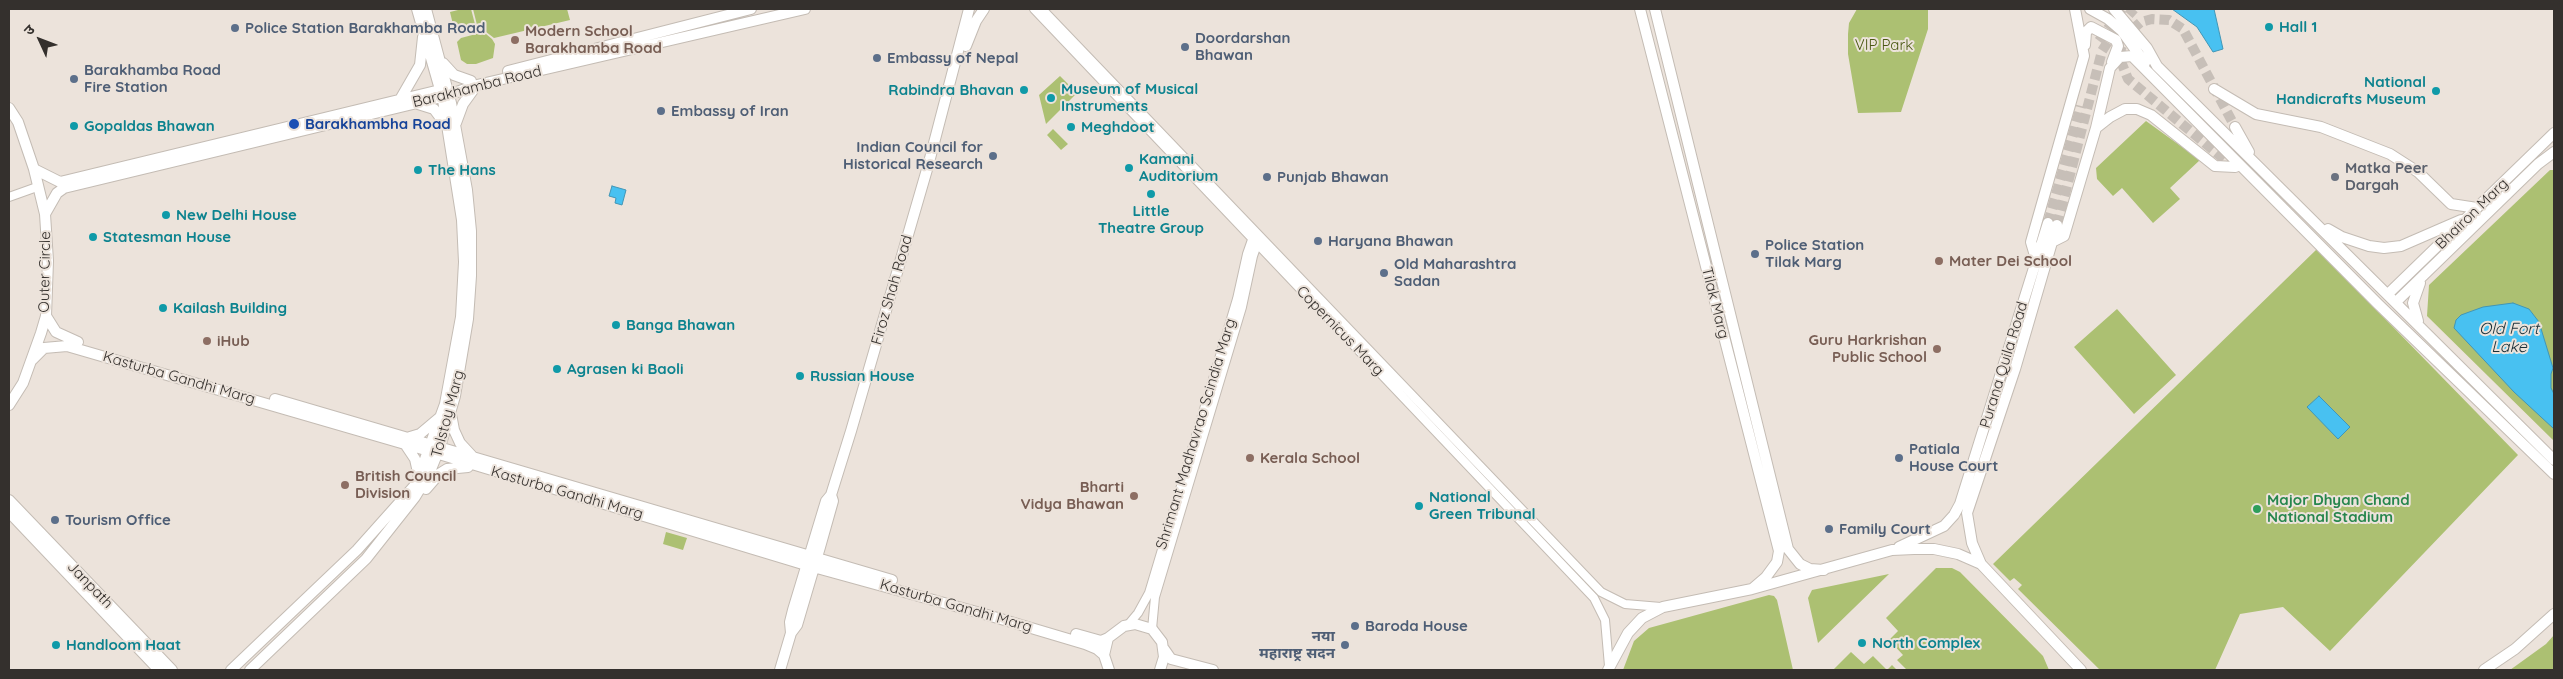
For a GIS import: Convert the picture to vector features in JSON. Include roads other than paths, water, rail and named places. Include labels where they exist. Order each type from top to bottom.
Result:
[{"type":"main road","points":[[417,9],[440,58],[444,92]]},
{"type":"main road","points":[[426,9],[429,32],[444,92]]},
{"type":"main road","name":"Barakhamba Road","points":[[45,214],[57,193],[64,188],[413,103],[474,83],[751,9]]},
{"type":"main road","name":"Barakhamba Road","points":[[474,83],[805,9]]},
{"type":"main road","name":"Firoz Shah Road","points":[[942,114],[941,108],[967,23],[969,9]]},
{"type":"main road","name":"Firoz Shah Road","points":[[780,670],[791,633],[790,622],[812,561],[826,501],[831,495],[942,114],[974,25],[984,9]]},
{"type":"main road","name":"Tilak Marg","points":[[1640,9],[1779,551],[1777,562],[1766,577],[1752,589]]},
{"type":"main road","name":"Tilak Marg","points":[[1655,9],[1788,549],[1800,564],[1810,569],[1824,570]]},
{"type":"main road","name":"Purana Quila Road","points":[[2036,258],[2031,242],[2084,56],[2074,9]]},
{"type":"main road","points":[[2090,9],[2108,19],[2122,32],[2155,78]]},
{"type":"main road","points":[[2114,9],[2147,48],[2157,66],[2419,323],[2554,460]]},
{"type":"main road","points":[[2047,240],[2064,236],[2096,128],[2118,43],[2093,27],[2086,32],[2084,56]]},
{"type":"main road","points":[[401,98],[420,65],[429,32]]},
{"type":"main road","points":[[2110,68],[2120,57],[2132,56],[2378,304],[2554,474]]},
{"type":"main road","points":[[413,103],[434,109],[452,128],[462,104],[474,83],[454,75],[440,58]]},
{"type":"main road","points":[[2214,90],[2256,114],[2321,127],[2390,154],[2418,172],[2451,204],[2477,208]]},
{"type":"main road","name":"Barakhamba Road","points":[[38,187],[401,98],[444,92]]},
{"type":"main road","name":"Tolstoy Marg","points":[[250,670],[366,559],[394,525],[421,488],[450,410],[462,363],[472,276],[468,194],[444,92]]},
{"type":"main road","name":"Outer Circle","points":[[9,108],[18,122],[34,169],[45,214],[48,261],[46,316],[23,383],[9,405]]},
{"type":"main road","points":[[2096,128],[2110,117],[2125,109],[2137,109],[2151,115],[2215,166],[2235,167],[2240,165]]},
{"type":"main road","points":[[2235,127],[2257,165]]},
{"type":"main road","name":"Tolstoy Marg","points":[[231,670],[357,550],[412,490],[434,449],[456,354],[463,274],[459,192],[452,128]]},
{"type":"main road","name":"Bhairon Marg","points":[[2396,302],[2538,164],[2552,149],[2554,133]]},
{"type":"main road","name":"Bhairon Marg","points":[[2388,294],[2477,208],[2552,149]]},
{"type":"main road","points":[[2224,159],[2240,165]]},
{"type":"main road","points":[[34,169],[60,182]]},
{"type":"main road","points":[[2320,225],[2342,237],[2369,246],[2384,248],[2401,246],[2470,216]]},
{"type":"main road","points":[[2047,240],[2052,224]]},
{"type":"main road","name":"Purana Quila Road","points":[[1892,550],[1936,531],[1950,520],[1960,504],[2036,258],[2047,240]]},
{"type":"main road","name":"Purana Quila Road","points":[[1981,564],[1972,543],[1967,514],[2015,369],[2047,240]]},
{"type":"main road","points":[[2419,323],[2413,303],[2415,291],[2423,277]]},
{"type":"main road","name":"Kasturba Gandhi Marg","points":[[46,316],[53,330],[66,338],[475,462],[812,561],[1093,639],[1101,641],[1108,638]]},
{"type":"main road","name":"Kasturba Gandhi Marg","points":[[32,360],[44,348],[67,346],[407,441]]},
{"type":"main road","points":[[394,525],[407,513],[438,474],[475,462],[457,436],[450,410]]},
{"type":"main road","points":[[419,478],[415,459],[407,441],[420,434],[440,417]]},
{"type":"main road","name":"Janpath","points":[[9,500],[172,670]]},
{"type":"main road","name":"Janpath","points":[[9,512],[159,670]]},
{"type":"main road","points":[[1950,520],[1968,525]]},
{"type":"main road","points":[[1608,670],[1628,633],[1642,618],[1663,607],[1752,589],[1892,550],[1934,550],[1958,554],[1981,564],[2081,670]]},
{"type":"main road","name":"Kasturba Gandhi Marg","points":[[812,561],[1085,644],[1097,649],[1104,655]]},
{"type":"main road","points":[[2484,670],[2515,649],[2554,614]]},
{"type":"main road","points":[[2494,670],[2517,654],[2554,622]]},
{"type":"main road","points":[[1108,670],[1104,655],[1108,638],[1115,631],[1128,625],[1144,625],[1152,629],[1158,635],[1171,659],[1213,670]]},
{"type":"main road","points":[[1160,670],[1163,664],[1164,649]]},
{"type":"street","name":"Copernicus Marg","points":[[1034,9],[1601,592],[1625,604],[1663,607]]},
{"type":"street","name":"Copernicus Marg","points":[[1042,9],[1256,237]]},
{"type":"street","points":[[9,197],[38,187]]},
{"type":"street","name":"Shrimant Madhavrao Scindia Marg","points":[[1128,625],[1138,613],[1149,593],[1256,237]]},
{"type":"street","name":"Shrimant Madhavrao Scindia Marg","points":[[1152,629],[1155,597],[1242,308],[1256,237]]},
{"type":"street","name":"Copernicus Marg","points":[[1296,278],[1594,598],[1601,610],[1607,629],[1608,670]]},
{"type":"street","points":[[1594,598],[1601,592]]},
{"type":"water","points":[[2172,9],[2214,9],[2223,49],[2213,52],[2197,27]]},
{"type":"water","points":[[612,186],[626,190],[622,205],[615,203],[616,198],[609,196]]},
{"type":"water","name":"Old Fort Lake","points":[[2513,303],[2529,309],[2539,322],[2553,368],[2551,388],[2554,394],[2554,429],[2514,392],[2454,328],[2456,320],[2461,315],[2483,307]]},
{"type":"water","points":[[2319,396],[2350,427],[2338,439],[2307,407]]},
{"type":"tunnel","points":[[2099,41],[2122,9]]},
{"type":"tunnel","points":[[2057,225],[2102,51],[2116,29],[2134,9]]},
{"type":"tunnel","points":[[2224,159],[2128,79],[2120,59],[2121,48],[2128,33],[2141,22],[2152,19],[2169,20],[2183,29],[2235,127]]},
{"type":"tunnel","points":[[2048,223],[2081,106]]},
{"type":"place","name":"Hall 1","points":[[2269,27]]},
{"type":"place","name":"Police Station Barakhamba Road","points":[[235,28]]},
{"type":"place","name":"Modern School Barakhamba Road","points":[[515,40]]},
{"type":"place","name":"Doordarshan Bhawan","points":[[1185,47]]},
{"type":"place","name":"Embassy of Nepal","points":[[877,58]]},
{"type":"place","name":"Barakhamba Road Fire Station","points":[[74,79]]},
{"type":"place","name":"Rabindra Bhavan","points":[[1024,90]]},
{"type":"place","name":"National Handicrafts Museum","points":[[2436,91]]},
{"type":"place","name":"Museum of Musical Instruments","points":[[1051,98]]},
{"type":"place","name":"Embassy of Iran","points":[[661,111]]},
{"type":"place","name":"Barakhambha Road","points":[[294,124]]},
{"type":"place","name":"Gopaldas Bhawan","points":[[74,126]]},
{"type":"place","name":"Meghdoot","points":[[1071,127]]},
{"type":"place","name":"Indian Council for Historical Research","points":[[993,156]]},
{"type":"place","name":"Kamani Auditorium","points":[[1129,168]]},
{"type":"place","name":"The Hans","points":[[418,170]]},
{"type":"place","name":"Punjab Bhawan","points":[[1267,177]]},
{"type":"place","name":"Matka Peer Dargah","points":[[2335,177]]},
{"type":"place","name":"Little Theatre Group","points":[[1151,194]]},
{"type":"place","name":"New Delhi House","points":[[166,215]]},
{"type":"place","name":"Statesman House","points":[[93,237]]},
{"type":"place","name":"Haryana Bhawan","points":[[1318,241]]},
{"type":"place","name":"Police Station Tilak Marg","points":[[1755,254]]},
{"type":"place","name":"Mater Dei School","points":[[1939,261]]},
{"type":"place","name":"Old Maharashtra Sadan","points":[[1384,273]]},
{"type":"place","name":"Kailash Building","points":[[163,308]]},
{"type":"place","name":"Banga Bhawan","points":[[616,325]]},
{"type":"place","name":"iHub","points":[[207,341]]},
{"type":"place","name":"Guru Harkrishan Public School","points":[[1937,349]]},
{"type":"place","name":"Agrasen ki Baoli","points":[[557,369]]},
{"type":"place","name":"Russian House","points":[[800,376]]},
{"type":"place","name":"Kerala School","points":[[1250,458]]},
{"type":"place","name":"Patiala House Court","points":[[1899,458]]},
{"type":"place","name":"British Council Division","points":[[345,485]]},
{"type":"place","name":"Bharti Vidya Bhawan","points":[[1134,496]]},
{"type":"place","name":"National Green Tribunal","points":[[1419,506]]},
{"type":"place","name":"Major Dhyan Chand National Stadium","points":[[2257,509]]},
{"type":"place","name":"Tourism Office","points":[[55,520]]},
{"type":"place","name":"Family Court","points":[[1829,529]]},
{"type":"place","name":"Baroda House","points":[[1355,626]]},
{"type":"place","name":"North Complex","points":[[1862,643]]},
{"type":"place","name":"Handloom Haat","points":[[56,645]]},
{"type":"place","name":"नया महाराष्ट्र सदन","points":[[1345,645]]},
{"type":"park label","name":"VIP Park","points":[[1884,45]]}]
